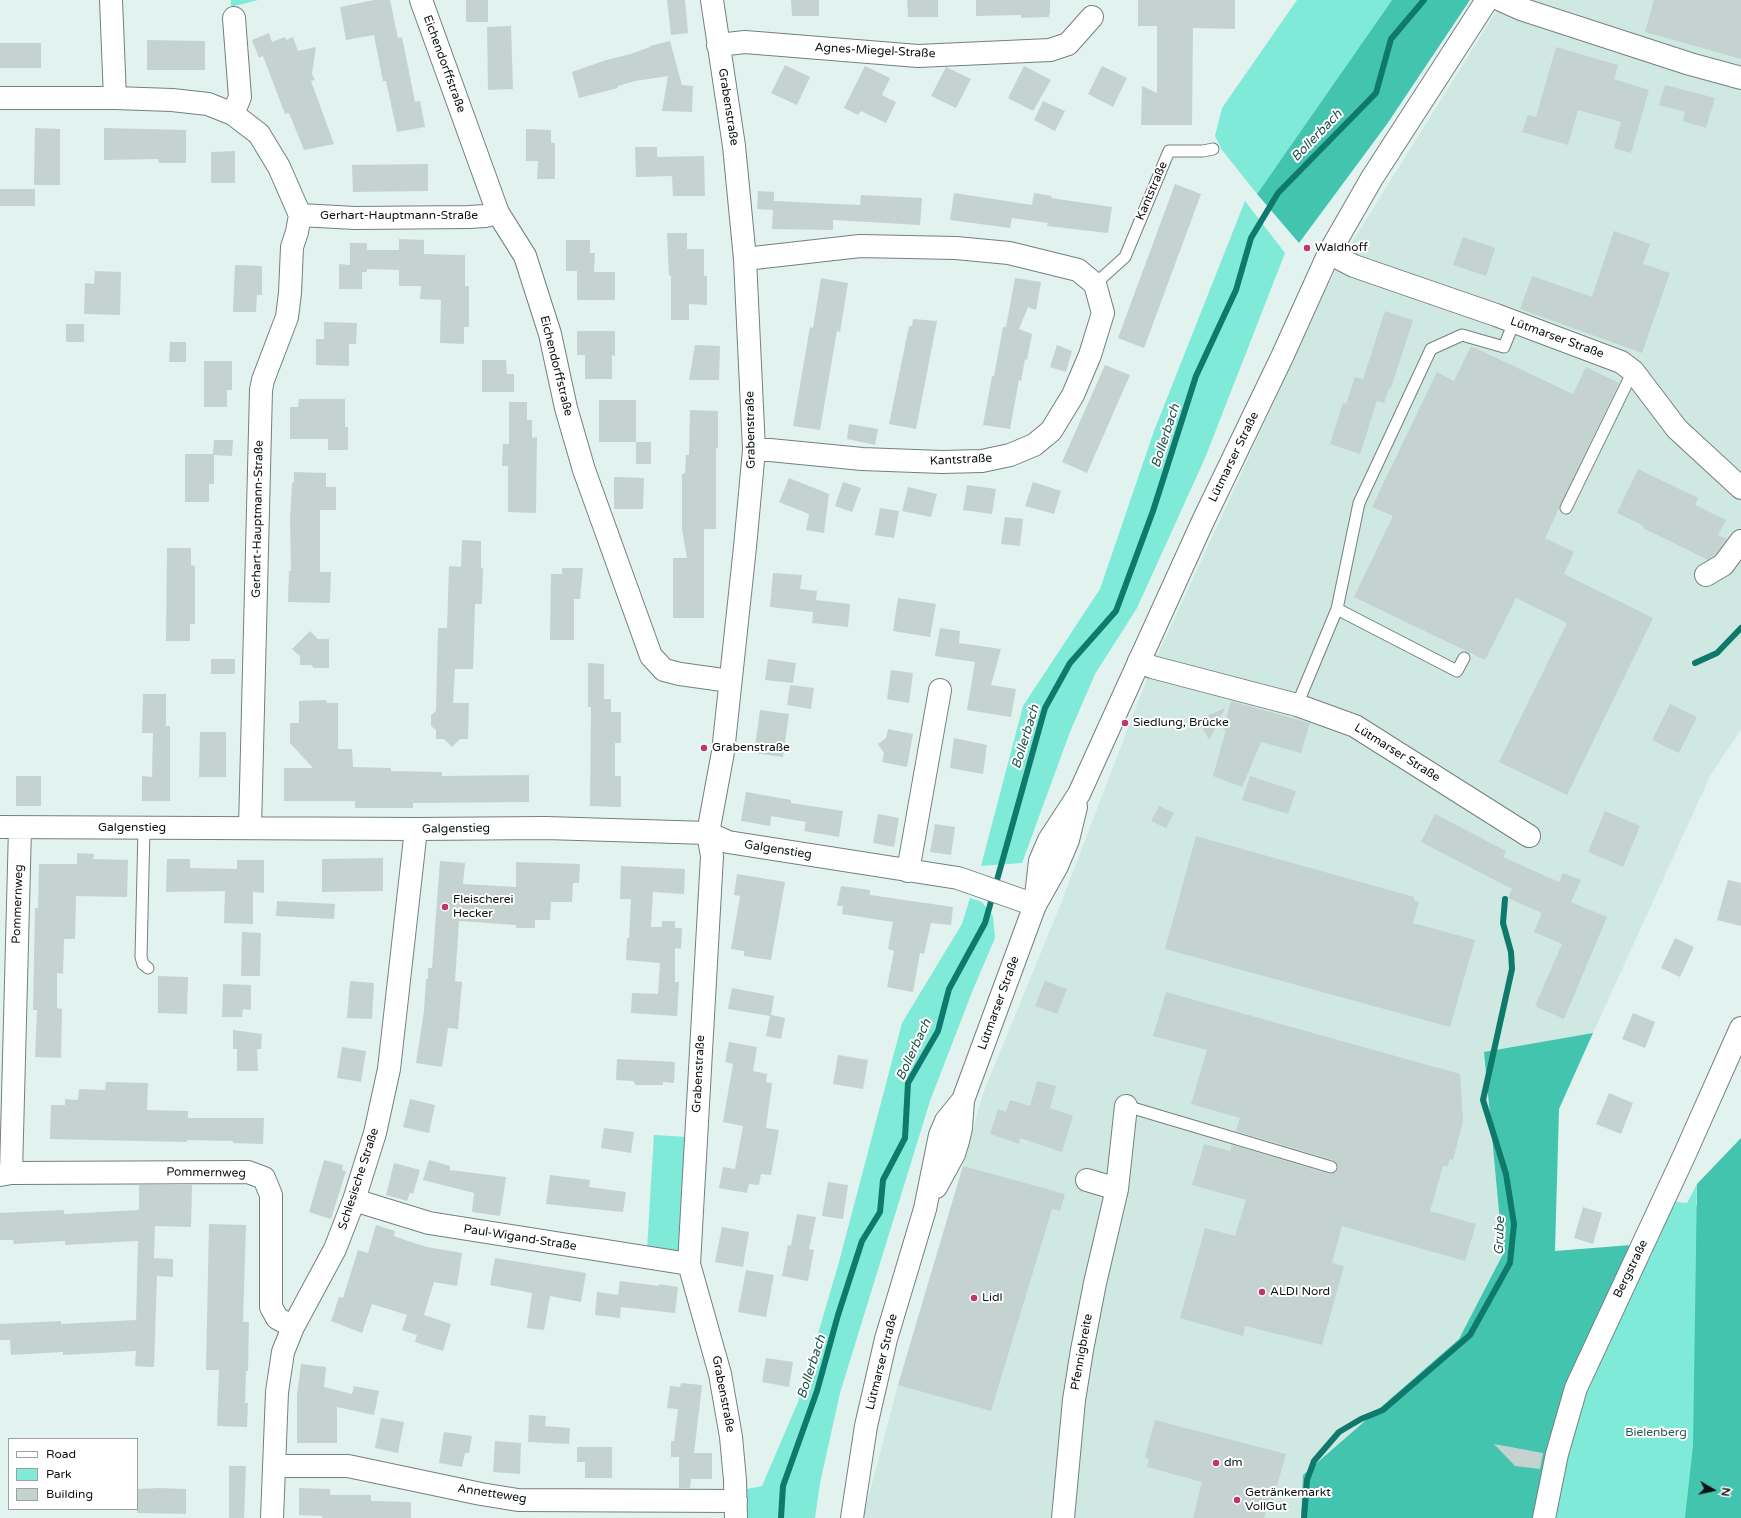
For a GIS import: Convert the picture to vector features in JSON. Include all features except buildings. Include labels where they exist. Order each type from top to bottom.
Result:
[{"type":"street","points":[[111,0],[115,98]]},
{"type":"street","name":"Eichendorffstraße","points":[[421,0],[498,213],[525,256],[550,334],[566,408],[584,470],[651,656],[664,670],[680,674],[730,681]]},
{"type":"street","name":"Grabenstraße","points":[[712,0],[734,146],[745,259],[754,450],[723,752],[708,834],[712,856],[689,1264],[720,1374],[731,1437],[736,1509]]},
{"type":"street","name":"Lütmarser Straße","points":[[852,1518],[866,1426],[886,1339],[925,1209],[954,1154],[962,1128],[962,1100],[1035,905],[1040,861],[1053,833],[1079,794],[1203,521],[1282,357],[1329,253],[1372,178],[1487,0]]},
{"type":"street","points":[[1501,0],[1521,9],[1683,62],[1741,78]]},
{"type":"street","name":"Agnes-Miegel-Straße","points":[[718,45],[745,42],[918,56],[1050,50],[1068,44],[1092,17]]},
{"type":"street","points":[[233,114],[240,97],[234,18]]},
{"type":"street","points":[[0,98],[115,98],[172,100],[208,104],[233,114],[259,134],[280,167],[300,215]]},
{"type":"street","name":"Gerhart-Hauptmann-Straße","points":[[250,828],[261,390],[263,380],[287,317],[290,293],[292,247],[297,232],[300,215],[356,218],[480,216],[498,213]]},
{"type":"street","points":[[745,259],[860,246],[956,248],[1009,253],[1051,262],[1078,270],[1095,284]]},
{"type":"street","name":"Lütmarser Straße","points":[[1329,253],[1354,266],[1514,322],[1621,362],[1633,371],[1677,429],[1741,488]]},
{"type":"street","name":"Kantstraße","points":[[754,450],[770,450],[862,459],[942,462],[982,461],[1010,455],[1034,445],[1051,431],[1072,395],[1090,355],[1103,314],[1095,284]]},
{"type":"street","points":[[1706,575],[1723,565],[1741,541]]},
{"type":"street","name":"Lütmarser Straße","points":[[1139,661],[1152,667],[1297,705],[1355,726],[1529,836]]},
{"type":"street","points":[[908,870],[940,690]]},
{"type":"street","name":"Galgenstieg","points":[[10,828],[416,830],[546,828],[708,834],[728,842],[958,878],[1035,905]]},
{"type":"street","name":"Pommernweg","points":[[10,828],[6,1174],[248,1172],[264,1178],[270,1195],[271,1307],[277,1318],[293,1327]]},
{"type":"street","name":"Schlesische Straße","points":[[272,1518],[277,1392],[283,1352],[293,1327],[335,1249],[354,1200],[375,1133],[389,1069],[416,830]]},
{"type":"street","name":"Bergstraße","points":[[1544,1518],[1557,1454],[1576,1388],[1684,1156],[1741,1028]]},
{"type":"street","name":"Pfennigbreite","points":[[1063,1518],[1074,1400],[1095,1283],[1117,1189],[1126,1106]]},
{"type":"street","points":[[1087,1180],[1117,1189]]},
{"type":"street","name":"Paul-Wigand-Straße","points":[[354,1200],[429,1223],[689,1264]]},
{"type":"street","name":"Annetteweg","points":[[274,1466],[348,1466],[481,1494],[518,1500],[736,1509]]},
{"type":"lane","name":"Kantstraße","points":[[1095,284],[1125,257],[1169,151],[1203,152],[1213,149]]},
{"type":"lane","points":[[1297,705],[1337,609],[1359,503],[1431,349],[1462,335],[1504,347],[1514,322]]},
{"type":"lane","points":[[1566,508],[1633,371]]},
{"type":"lane","points":[[1337,609],[1457,671],[1464,658]]},
{"type":"lane","points":[[144,828],[140,957],[142,964],[148,968]]},
{"type":"lane","points":[[1126,1106],[1331,1167]]},
{"type":"shaded area","points":[[1503,0],[1741,0],[1741,729],[1711,774],[1593,1033],[1484,1053],[1503,1254],[1459,1339],[1303,1475],[1300,1518],[863,1518],[898,1385],[982,1096],[1058,911],[1148,676],[1341,260]]},
{"type":"green space","points":[[231,0],[258,0],[231,7]]},
{"type":"green space","points":[[1297,0],[1392,0],[1257,194],[1222,150],[1215,136],[1222,108]]},
{"type":"green space","points":[[1392,0],[1470,0],[1387,124],[1299,243],[1257,194]]},
{"type":"green space","points":[[1245,201],[1285,253],[1205,458],[1137,608],[1095,674],[1070,732],[1022,863],[981,866],[1023,706],[1100,589],[1154,431]]},
{"type":"green space","points":[[970,898],[982,902],[993,916],[995,938],[972,992],[930,1101],[840,1393],[820,1483],[815,1518],[746,1518],[747,1489],[762,1486],[798,1402],[839,1262],[902,1023],[962,924]]},
{"type":"green space","points":[[1593,1033],[1559,1109],[1555,1251],[1631,1245],[1536,1518],[1301,1518],[1303,1475],[1459,1339],[1503,1254],[1484,1052]]},
{"type":"green space","points":[[654,1135],[687,1137],[682,1253],[647,1249]]},
{"type":"green space","points":[[1741,1138],[1741,1518],[1685,1518],[1693,1446],[1697,1184]]},
{"type":"green space","name":"Bielenberg","points":[[1697,1184],[1696,1205],[1729,1210],[1741,1518],[1553,1518],[1577,1399],[1669,1201],[1687,1203]]},
{"type":"waterway","name":"Bollerbach","points":[[781,1518],[783,1486],[817,1391],[838,1315],[862,1241],[880,1212],[883,1180],[905,1138],[908,1083],[938,1031],[949,989],[985,923],[1045,708],[1070,663],[1116,611],[1153,511],[1196,376],[1236,290],[1251,238],[1278,193],[1376,93],[1391,39],[1424,0]]},
{"type":"waterway","name":"Grube","points":[[1695,663],[1717,653],[1741,628]]},
{"type":"waterway","name":"Grube","points":[[1304,1518],[1307,1480],[1314,1461],[1339,1432],[1361,1419],[1383,1410],[1470,1335],[1510,1263],[1514,1224],[1506,1174],[1483,1100],[1512,969],[1511,952],[1503,923],[1505,899]]},
{"type":"place","name":"Waldhoff","points":[[1307,248]]},
{"type":"place","name":"Siedlung, Brücke","points":[[1125,723]]},
{"type":"place","name":"Grabenstraße","points":[[704,748]]},
{"type":"place","name":"Fleischerei Hecker","points":[[445,907]]},
{"type":"place","name":"ALDI Nord","points":[[1262,1292]]},
{"type":"place","name":"Lidl","points":[[974,1298]]},
{"type":"place","name":"dm","points":[[1216,1463]]},
{"type":"place","name":"Getränkemarkt VollGut","points":[[1237,1500]]}]
